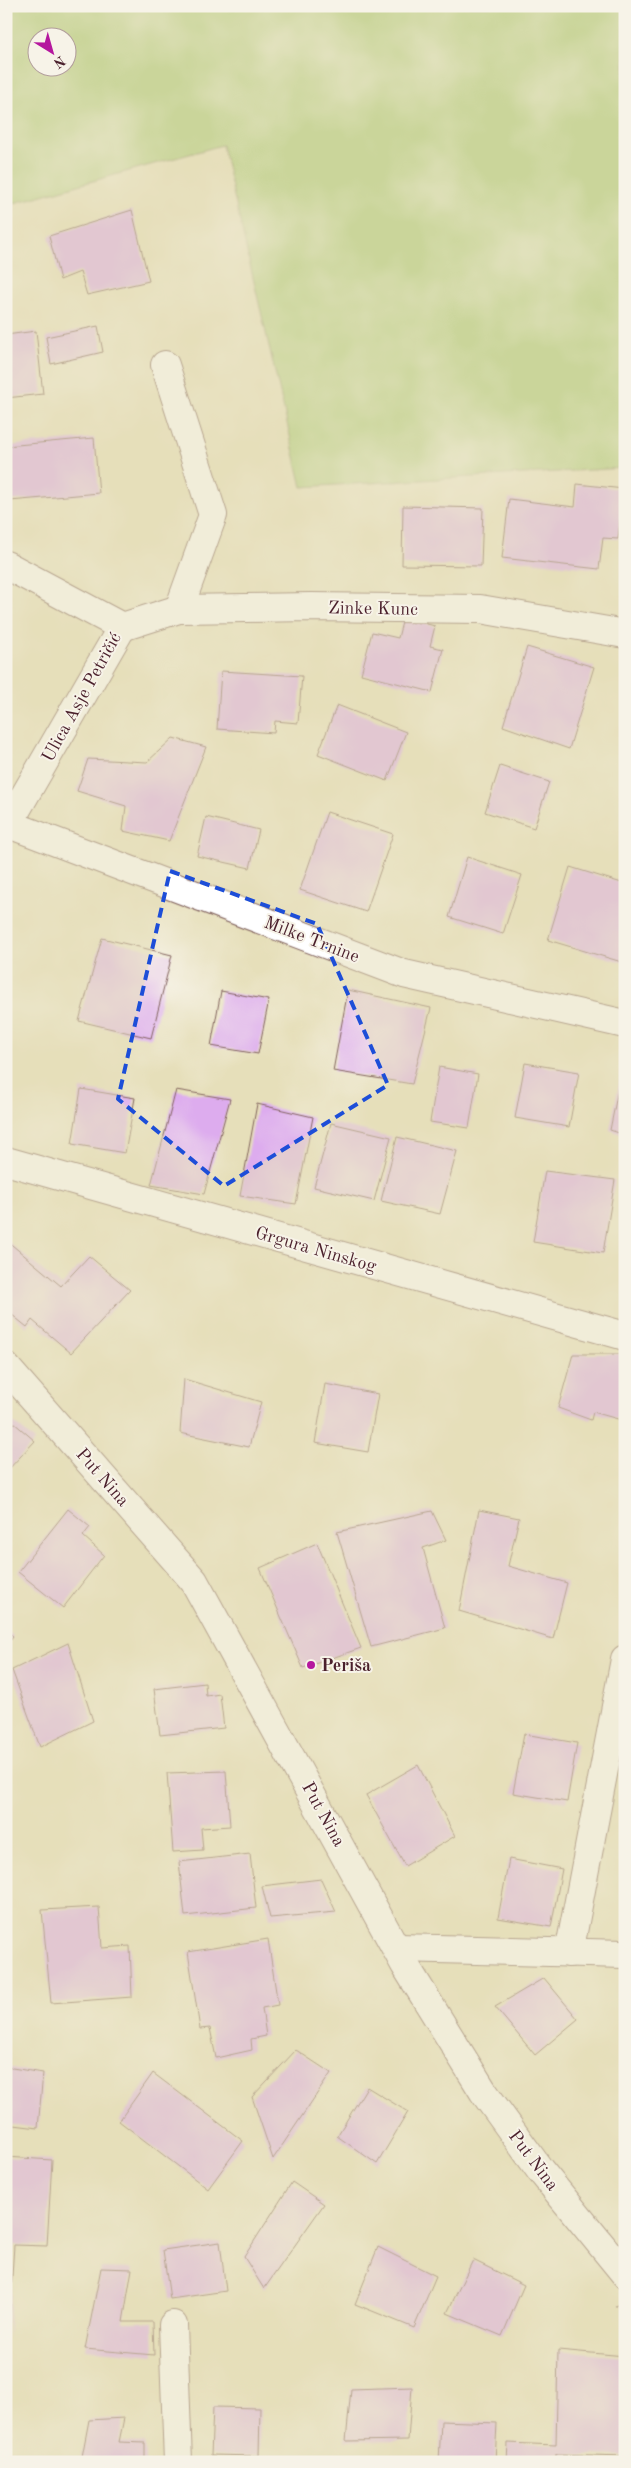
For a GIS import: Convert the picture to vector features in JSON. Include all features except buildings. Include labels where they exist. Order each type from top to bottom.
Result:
[{"type":"street","points":[[165,365],[213,515],[179,609]]},
{"type":"street","name":"Ulica Asje Petričić","points":[[6,565],[122,627],[7,825]]},
{"type":"street","name":"Zinke Kunc","points":[[122,627],[179,609],[311,607],[480,609],[625,634]]},
{"type":"street","name":"Milke Trnine","points":[[7,825],[404,974],[625,1024]]},
{"type":"street","name":"Grgura Ninskog","points":[[6,1161],[625,1336]]},
{"type":"street","name":"Put Nina","points":[[6,1367],[194,1581],[406,1965],[483,2091],[540,2170],[625,2274]]},
{"type":"street","points":[[569,1953],[625,1658]]},
{"type":"street","points":[[398,1948],[625,1954]]},
{"type":"street","points":[[173,2325],[178,2462]]},
{"type":"highlighted area","points":[[170,871],[317,924],[388,1085],[224,1186],[118,1099]]},
{"type":"green space","points":[[6,6],[625,6],[625,468],[302,487],[222,145],[7,205]]},
{"type":"place","name":"Periša","points":[[311,1665]]}]
